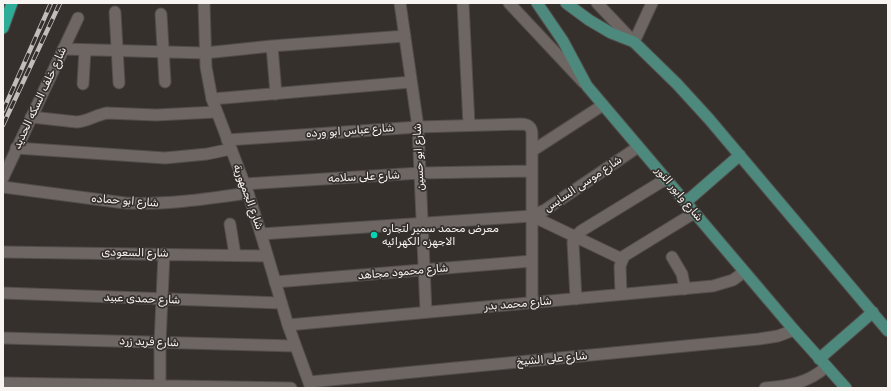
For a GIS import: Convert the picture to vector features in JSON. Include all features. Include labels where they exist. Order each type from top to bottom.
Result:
[{"type":"main road","points":[[3,28],[12,3]]},
{"type":"main road","points":[[537,3],[563,41],[587,86]]},
{"type":"main road","points":[[566,3],[600,27],[634,42],[677,84],[740,155],[888,331]]},
{"type":"main road","name":"شارع وابور النور","points":[[587,86],[744,272],[846,388]]},
{"type":"main road","points":[[686,202],[740,155]]},
{"type":"main road","points":[[823,363],[873,312]]},
{"type":"street","name":"شارع الجمهورية","points":[[204,3],[205,53],[208,83],[212,99],[262,234],[274,282],[295,346],[310,385]]},
{"type":"street","name":"شارع ابو حسين","points":[[400,3],[418,126],[426,312]]},
{"type":"street","points":[[463,3],[469,125]]},
{"type":"street","name":"شارع وابور النور","points":[[509,3],[587,86]]},
{"type":"street","points":[[597,3],[634,42],[652,3]]},
{"type":"street","points":[[115,12],[118,83]]},
{"type":"street","points":[[161,14],[165,82]]},
{"type":"street","name":"شارع خلف السكه الحديد","points":[[3,178],[78,18]]},
{"type":"street","points":[[63,49],[205,53],[272,46],[405,36]]},
{"type":"street","points":[[272,46],[276,94]]},
{"type":"street","points":[[83,84],[85,50]]},
{"type":"street","points":[[212,99],[411,82]]},
{"type":"street","points":[[532,303],[532,151],[603,105]]},
{"type":"street","points":[[31,117],[77,122],[89,120],[100,114],[156,115],[216,112]]},
{"type":"street","name":"شارع عباس ابو ورده","points":[[16,148],[165,158],[207,154],[229,144],[418,126],[521,124],[528,125],[532,131],[532,151]]},
{"type":"street","name":"شارع موسى السايس","points":[[262,234],[532,216],[545,210],[638,147]]},
{"type":"street","name":"شارع على سلامه","points":[[246,188],[420,174],[532,171]]},
{"type":"street","points":[[576,299],[573,242],[575,237],[666,179]]},
{"type":"street","name":"شارع ابو حماده","points":[[3,187],[142,204],[178,203],[246,188]]},
{"type":"street","points":[[621,294],[620,266],[622,259],[630,252],[694,212]]},
{"type":"street","points":[[532,216],[622,259]]},
{"type":"street","points":[[230,224],[235,255]]},
{"type":"street","name":"شارع السعودى","points":[[3,252],[267,256]]},
{"type":"street","points":[[160,387],[160,343],[164,254]]},
{"type":"street","points":[[672,257],[682,274],[685,289]]},
{"type":"street","name":"شارع محمود مجاهد","points":[[274,282],[532,261]]},
{"type":"street","name":"شارع محمد بدر","points":[[288,325],[720,285],[734,280],[744,272]]},
{"type":"street","name":"شارع حمدى عبيد","points":[[3,293],[281,303]]},
{"type":"street","name":"شارع على الشيخ","points":[[310,385],[759,339],[778,336],[794,330]]},
{"type":"street","name":"شارع فريد زرد","points":[[3,338],[295,346]]},
{"type":"street","points":[[765,388],[787,387],[805,381],[813,377],[823,363]]},
{"type":"street","points":[[3,383],[28,386],[291,388]]},
{"type":"railway","points":[[3,111],[51,3]]},
{"type":"railway","points":[[3,125],[60,3]]},
{"type":"place","name":"معرض محمد سمير لتجاره الاجهزه الكهرائيه","points":[[374,235]]}]
